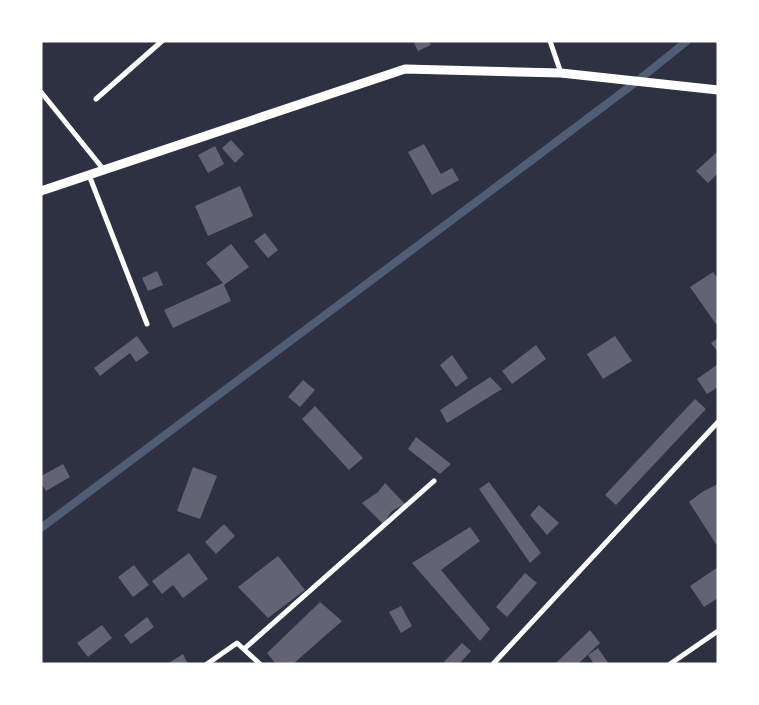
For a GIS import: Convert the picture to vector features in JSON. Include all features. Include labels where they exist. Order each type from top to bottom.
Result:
[{"type":"street","points":[[96,99],[162,41]]},
{"type":"street","points":[[550,41],[561,73]]},
{"type":"street","points":[[41,191],[405,69],[561,73],[718,90]]},
{"type":"street","points":[[41,92],[104,170]]},
{"type":"street","points":[[89,175],[147,324]]},
{"type":"street","points":[[493,664],[718,422]]},
{"type":"street","points":[[244,649],[434,481]]},
{"type":"street","points":[[670,664],[718,631]]},
{"type":"street","points":[[207,664],[236,643],[260,664]]},
{"type":"building","points":[[413,41],[429,41],[431,45],[418,51]]},
{"type":"building","points":[[231,140],[244,154],[235,163],[222,148]]},
{"type":"building","points":[[424,144],[441,174],[452,168],[459,180],[432,195],[408,152]]},
{"type":"building","points":[[215,146],[224,164],[208,173],[198,155]]},
{"type":"building","points":[[718,151],[718,173],[708,183],[696,171]]},
{"type":"building","points":[[240,186],[253,216],[208,236],[195,206]]},
{"type":"building","points":[[265,233],[278,250],[268,258],[254,241]]},
{"type":"building","points":[[231,244],[249,267],[224,285],[231,301],[173,328],[164,310],[223,283],[206,263]]},
{"type":"building","points":[[157,271],[163,285],[148,291],[142,278]]},
{"type":"building","points":[[713,272],[718,279],[718,327],[690,287]]},
{"type":"building","points":[[137,336],[149,353],[136,362],[130,353],[100,376],[94,368]]},
{"type":"building","points":[[615,336],[632,361],[603,379],[587,354]]},
{"type":"building","points":[[718,338],[718,352],[711,343]]},
{"type":"building","points":[[536,345],[546,359],[512,384],[502,371]]},
{"type":"building","points":[[452,355],[468,378],[456,387],[440,365]]},
{"type":"building","points":[[718,364],[718,387],[707,394],[697,379]]},
{"type":"building","points":[[490,377],[502,389],[447,423],[440,410]]},
{"type":"building","points":[[303,380],[315,390],[300,407],[288,397]]},
{"type":"building","points":[[695,399],[706,409],[616,505],[605,495]]},
{"type":"building","points":[[315,406],[363,458],[349,470],[302,419]]},
{"type":"building","points":[[416,437],[451,464],[440,474],[408,449]]},
{"type":"building","points":[[63,464],[70,477],[46,491],[41,483],[41,476]]},
{"type":"building","points":[[193,467],[217,476],[200,519],[177,511]]},
{"type":"building","points":[[489,482],[541,553],[530,563],[479,489]]},
{"type":"building","points":[[385,483],[405,504],[392,511],[383,524],[362,503],[378,492]]},
{"type":"building","points":[[718,484],[718,543],[716,544],[689,502],[702,492]]},
{"type":"building","points":[[539,505],[559,523],[547,535],[530,515]]},
{"type":"building","points":[[224,524],[235,536],[216,554],[205,542]]},
{"type":"building","points":[[470,527],[480,541],[441,570],[490,629],[480,641],[412,563]]},
{"type":"building","points":[[189,553],[208,579],[183,598],[173,585],[162,594],[152,581]]},
{"type":"building","points":[[278,556],[305,590],[268,618],[238,587]]},
{"type":"building","points":[[134,565],[149,585],[133,597],[118,577]]},
{"type":"building","points":[[718,567],[718,598],[704,607],[690,586]]},
{"type":"building","points":[[525,573],[537,583],[507,617],[496,607]]},
{"type":"building","points":[[320,602],[342,621],[293,664],[276,664],[267,653]]},
{"type":"building","points":[[401,606],[412,626],[401,633],[389,612]]},
{"type":"building","points":[[147,617],[154,627],[131,644],[124,635]]},
{"type":"building","points":[[102,625],[112,638],[88,657],[77,643]]},
{"type":"building","points":[[590,630],[600,643],[578,664],[555,664]]},
{"type":"building","points":[[462,643],[471,651],[459,664],[442,664]]},
{"type":"building","points":[[598,648],[609,664],[594,664],[588,655]]},
{"type":"building","points":[[183,654],[188,664],[167,664]]},
{"type":"waterway","points":[[41,528],[636,82],[687,41]]}]
